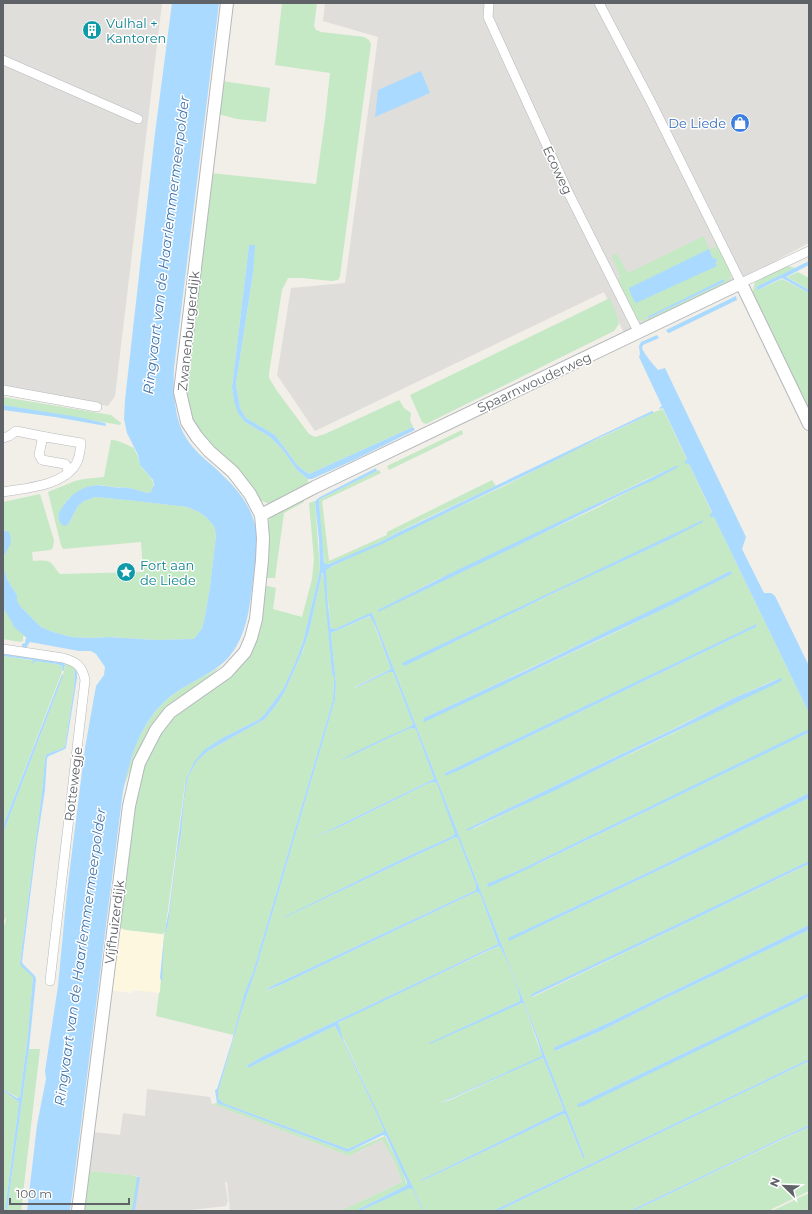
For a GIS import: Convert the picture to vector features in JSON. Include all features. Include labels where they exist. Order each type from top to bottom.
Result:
[{"type":"street","name":"Zwanenburgerdijk","points":[[227,3],[180,392],[187,422],[209,451],[233,472],[250,494],[260,514],[263,538],[256,619],[251,638],[245,652],[227,672]]},
{"type":"street","name":"Ecoweg","points":[[488,3],[488,17],[568,194],[638,332]]},
{"type":"street","points":[[599,3],[741,283],[809,424]]},
{"type":"street","points":[[3,60],[138,118]]},
{"type":"street","name":"Spaarnwouderweg","points":[[260,514],[315,486],[809,251]]},
{"type":"street","points":[[3,390],[97,406]]},
{"type":"street","points":[[3,438],[16,431],[82,443],[76,464],[67,474],[54,482],[3,492]]},
{"type":"street","points":[[46,437],[42,440],[39,455],[42,460],[65,464],[68,468],[67,474]]},
{"type":"street","name":"Rottewegje","points":[[3,649],[70,660],[78,664],[83,672],[85,680],[50,981]]},
{"type":"street","name":"Vijfhuizerdijk","points":[[78,1211],[129,806],[139,763],[156,730],[170,712],[227,672]]},
{"type":"shaded area","points":[[3,3],[162,3],[115,396],[108,406],[3,386]]},
{"type":"shaded area","name":"De Liede","points":[[325,3],[809,3],[809,243],[748,275],[624,333],[604,292],[315,431],[277,375],[291,288],[345,283],[378,37],[323,21]]},
{"type":"shaded area","points":[[117,929],[162,934],[164,936],[160,993],[133,990],[132,993],[110,990]]},
{"type":"shaded area","points":[[147,1089],[210,1097],[212,1104],[349,1156],[382,1140],[393,1159],[402,1182],[340,1211],[230,1211],[227,1182],[225,1183],[228,1201],[226,1206],[183,1211],[135,1211],[139,1177],[89,1171],[93,1132],[120,1135],[123,1113],[145,1116]]},
{"type":"green space","points":[[282,3],[317,3],[314,26],[316,30],[321,32],[364,37],[369,40],[371,44],[340,276],[338,280],[332,281],[288,278],[282,290],[269,378],[309,434],[315,437],[325,434],[399,400],[404,408],[411,413],[410,420],[413,427],[309,474],[298,466],[275,435],[246,418],[240,408],[236,384],[253,273],[249,245],[232,387],[234,401],[245,422],[270,437],[282,449],[297,470],[308,479],[307,488],[275,503],[267,503],[260,500],[253,489],[207,443],[193,425],[185,392],[210,173],[316,184],[330,73],[275,65]]},
{"type":"green space","points":[[222,81],[270,88],[266,122],[237,119],[218,114]]},
{"type":"green space","points":[[704,236],[709,249],[715,248],[715,241],[731,270],[730,278],[727,283],[651,321],[647,321],[648,318],[724,282],[724,280],[647,317],[645,321],[637,320],[618,280],[620,277],[612,256],[616,253],[628,273]],"holes":[[[709,249],[713,259],[717,261],[715,263],[716,266],[678,283]]]},
{"type":"green space","points":[[788,266],[795,268],[756,287],[758,290],[782,279],[809,293],[809,412],[753,296],[755,282]]},
{"type":"green space","points":[[798,272],[809,278],[809,290],[787,277]]},
{"type":"green space","points":[[610,298],[619,324],[614,331],[426,424],[422,422],[410,395]]},
{"type":"green space","points":[[3,397],[111,415],[121,423],[120,425],[3,405]]},
{"type":"green space","points":[[663,409],[712,513],[709,516],[714,517],[809,713],[809,793],[651,871],[519,933],[528,932],[809,798],[809,861],[531,995],[531,997],[809,864],[809,925],[556,1047],[556,1051],[601,1031],[664,999],[809,930],[809,993],[578,1104],[643,1076],[809,996],[809,1059],[493,1211],[424,1211],[337,1024],[369,1007],[499,946],[512,973],[520,996],[520,1001],[430,1043],[522,1003],[524,1004],[542,1056],[439,1103],[448,1101],[541,1058],[544,1060],[564,1110],[421,1180],[422,1181],[563,1114],[566,1116],[583,1158],[585,1158],[372,613],[335,629],[331,629],[325,572],[326,569],[502,487],[654,412]],"holes":[[[677,466],[597,508],[378,611],[434,581],[493,555],[645,480]],[[668,538],[666,541],[602,570],[445,646],[583,578]],[[730,571],[730,575],[617,632],[502,685],[424,718],[693,591]],[[757,625],[756,627],[462,769],[445,773]],[[779,678],[678,731],[473,829],[473,826],[734,698]],[[808,733],[540,863],[488,884],[797,736]]]},
{"type":"green space","points":[[462,430],[463,434],[389,470],[387,466]]},
{"type":"green space","points":[[111,440],[134,448],[140,465],[153,481],[150,493],[130,488],[101,485],[91,486],[69,498],[64,504],[69,523],[78,506],[84,501],[95,497],[187,507],[199,512],[207,518],[214,526],[216,535],[205,616],[202,628],[194,639],[156,640],[109,637],[71,637],[53,632],[41,627],[20,606],[17,600],[17,595],[7,579],[3,559],[6,551],[7,531],[3,530],[3,502],[40,494],[54,540],[53,548],[50,550],[32,552],[33,561],[48,561],[60,574],[142,572],[141,542],[63,549],[48,492],[75,481],[104,477]]},
{"type":"green space","points":[[379,470],[381,473],[322,501],[329,561],[387,535],[387,532],[492,480],[496,486],[422,520],[350,556],[325,564],[322,541],[320,499]]},
{"type":"green space","points":[[303,497],[304,502],[284,513],[275,578],[265,578],[269,520],[273,514]]},
{"type":"green space","points":[[315,501],[320,570],[303,642],[295,663],[283,689],[264,715],[258,720],[233,732],[211,746],[201,754],[193,764],[184,790],[165,932],[162,934],[126,930],[119,927],[133,801],[142,766],[164,727],[180,713],[228,678],[239,667],[264,585],[276,588],[273,609],[302,617],[312,579],[314,559],[309,503]]},
{"type":"green space","points":[[322,572],[325,585],[332,674],[334,677],[333,700],[233,1035],[156,1016],[160,992],[164,937],[168,925],[188,777],[197,761],[208,751],[265,719],[277,704],[285,691],[303,651],[309,632]]},
{"type":"green space","points":[[3,598],[26,637],[23,636],[23,641],[20,642],[3,639]]},
{"type":"green space","points":[[371,616],[391,669],[358,685],[355,688],[389,672],[393,672],[413,724],[338,762],[408,729],[414,728],[434,779],[313,838],[344,825],[429,783],[435,782],[456,833],[453,836],[404,858],[285,917],[456,837],[458,838],[476,885],[476,890],[272,986],[267,989],[267,991],[476,892],[478,892],[481,896],[498,944],[265,1055],[248,1065],[248,1068],[335,1026],[384,1130],[383,1132],[348,1149],[223,1103],[218,1098],[218,1092],[241,1013],[256,969],[335,700],[336,684],[331,633]]},
{"type":"green space","points":[[3,656],[57,664],[62,666],[63,669],[3,826]]},
{"type":"green space","points":[[230,656],[135,758],[123,788],[136,745],[149,720],[169,698],[181,689],[220,666]]},
{"type":"green space","points":[[63,663],[75,667],[74,688],[65,746],[47,754],[45,758],[20,963],[33,977],[29,1025],[19,1098],[3,1089],[3,929],[6,917],[3,923],[3,833],[57,692],[65,668],[65,664]]},
{"type":"green space","points":[[29,1049],[40,1049],[21,1211],[7,1211]]},
{"type":"green space","points":[[809,1061],[809,1125],[630,1211],[498,1211]]},
{"type":"green space","points":[[3,1090],[19,1102],[5,1211],[3,1211]]},
{"type":"green space","points":[[217,1103],[348,1152],[385,1136],[402,1170],[407,1185],[355,1211],[340,1211],[402,1182],[393,1159],[382,1140],[349,1156],[212,1104]]},
{"type":"green space","points":[[809,1127],[809,1191],[768,1211],[634,1211]]},
{"type":"green space","points":[[89,1171],[138,1177],[133,1211],[83,1211]]},
{"type":"green space","points":[[410,1187],[413,1190],[423,1211],[360,1211]]},
{"type":"green space","points":[[809,1193],[809,1211],[772,1211]]},
{"type":"water","name":"Ringvaart van de Haarlemmermeerpolder","points":[[172,3],[219,3],[174,368],[176,412],[181,429],[191,445],[232,485],[246,503],[255,524],[257,554],[248,615],[236,647],[219,666],[168,698],[149,721],[142,733],[131,761],[123,791],[70,1211],[27,1211],[37,1125],[46,1079],[45,1071],[58,986],[67,892],[85,748],[96,686],[104,675],[105,667],[96,654],[91,651],[79,651],[30,642],[26,648],[22,648],[22,644],[25,643],[26,637],[15,628],[3,607],[3,561],[7,579],[17,595],[17,600],[20,606],[41,627],[71,637],[109,637],[156,640],[194,639],[202,628],[210,587],[216,535],[214,526],[199,512],[187,507],[95,497],[84,501],[78,506],[69,523],[65,526],[60,523],[59,519],[60,512],[64,504],[78,491],[87,487],[102,485],[136,489],[150,493],[154,485],[153,480],[140,465],[138,455],[127,433],[124,419],[155,133]]},
{"type":"water","points":[[421,71],[430,93],[375,117],[378,90]]},
{"type":"water","points":[[249,245],[255,245],[253,273],[236,384],[240,408],[246,418],[275,435],[298,466],[309,474],[413,427],[415,430],[354,460],[312,479],[308,479],[297,470],[282,449],[270,437],[245,422],[238,413],[232,387]]},
{"type":"water","points":[[709,249],[713,259],[716,258],[717,261],[715,263],[717,266],[636,303],[629,288]]},
{"type":"water","points":[[809,261],[809,265],[786,277],[809,290],[809,293],[782,278],[758,290],[756,287]]},
{"type":"water","points":[[724,279],[724,282],[651,317],[647,317]]},
{"type":"water","points":[[736,296],[737,300],[669,333],[666,330]]},
{"type":"water","points":[[657,335],[659,338],[643,345],[642,348],[658,370],[665,368],[746,537],[742,549],[764,593],[771,593],[775,596],[809,666],[809,713],[714,517],[709,516],[712,512],[689,464],[684,463],[687,459],[663,408],[659,408],[662,406],[639,357],[639,346],[641,342]]},
{"type":"water","points":[[3,405],[78,417],[105,423],[106,426],[3,410]]},
{"type":"water","points":[[653,411],[653,413],[326,570],[331,629],[335,629],[372,613],[585,1158],[583,1158],[565,1114],[563,1114],[422,1181],[421,1180],[564,1110],[542,1058],[439,1104],[542,1056],[524,1004],[522,1003],[430,1044],[429,1043],[520,1001],[520,996],[512,973],[499,946],[338,1023],[344,1041],[424,1211],[413,1190],[410,1188],[360,1211],[355,1211],[407,1185],[386,1136],[383,1135],[348,1152],[217,1103],[215,1090],[217,1089],[245,992],[253,972],[333,700],[334,677],[332,674],[323,573],[305,644],[285,691],[277,704],[265,719],[208,751],[197,761],[188,777],[168,925],[164,937],[162,982],[160,978],[164,936],[169,910],[186,779],[194,762],[204,750],[222,738],[258,720],[264,715],[283,689],[303,642],[320,570],[316,500],[376,468],[377,471],[320,499],[325,564],[329,564],[380,542]],"holes":[[[370,616],[391,669],[355,688],[389,672],[393,672],[413,724],[353,753],[338,762],[408,729],[414,728],[434,779],[313,838],[344,825],[429,783],[435,782],[455,833],[453,836],[404,858],[284,917],[456,837],[458,838],[476,885],[476,890],[266,990],[285,983],[476,892],[478,892],[481,896],[498,944],[265,1055],[248,1065],[248,1068],[335,1026],[384,1130],[383,1132],[348,1149],[223,1103],[218,1098],[218,1092],[241,1013],[256,969],[335,700],[336,684],[331,633]]]},
{"type":"water","points":[[676,466],[679,466],[654,480],[378,612],[378,610],[447,575]]},
{"type":"water","points":[[703,520],[703,522],[666,541],[556,592],[417,660],[404,666],[402,664],[402,663]]},
{"type":"water","points":[[3,530],[9,532],[11,543],[3,559]]},
{"type":"water","points":[[730,571],[732,573],[730,575],[670,606],[431,719],[424,722],[423,721],[424,718],[529,669]]},
{"type":"water","points":[[757,624],[756,627],[445,776],[445,773]]},
{"type":"water","points":[[3,654],[61,662],[65,664],[64,671],[62,666],[57,664],[35,661],[32,665],[33,660],[3,656]]},
{"type":"water","points":[[75,667],[77,667],[77,678],[66,747],[65,749],[47,758],[45,790],[22,962],[36,979],[29,1049],[7,1211],[5,1211],[19,1102],[3,1089],[17,1098],[20,1097],[33,977],[21,966],[20,963],[45,758],[47,754],[65,746],[74,688]]},
{"type":"water","points":[[62,674],[63,675],[57,692],[3,833],[3,826]]},
{"type":"water","points":[[781,678],[782,680],[780,682],[556,790],[467,831],[467,829],[509,808],[680,726],[734,698]]},
{"type":"water","points":[[807,730],[809,731],[808,733],[798,738],[488,887],[487,884],[524,868]]},
{"type":"water","points":[[809,793],[809,798],[509,941],[508,938],[651,871]]},
{"type":"water","points":[[809,861],[809,864],[531,997],[531,995],[536,992]]},
{"type":"water","points":[[809,925],[809,930],[664,999],[601,1031],[555,1051],[554,1049],[555,1047],[610,1022]]},
{"type":"water","points":[[809,993],[809,996],[798,1002],[583,1106],[577,1106],[578,1104]]},
{"type":"water","points":[[809,1059],[809,1061],[498,1211],[493,1211]]},
{"type":"water","points":[[809,1125],[809,1127],[634,1211],[630,1211]]},
{"type":"water","points":[[137,1177],[140,1177],[135,1211],[132,1211]]},
{"type":"place","name":"Vulhal + Kantoren","points":[[92,30]]},
{"type":"place","name":"De Liede","points":[[740,123]]},
{"type":"place","name":"Fort aan de Liede","points":[[126,572]]}]
